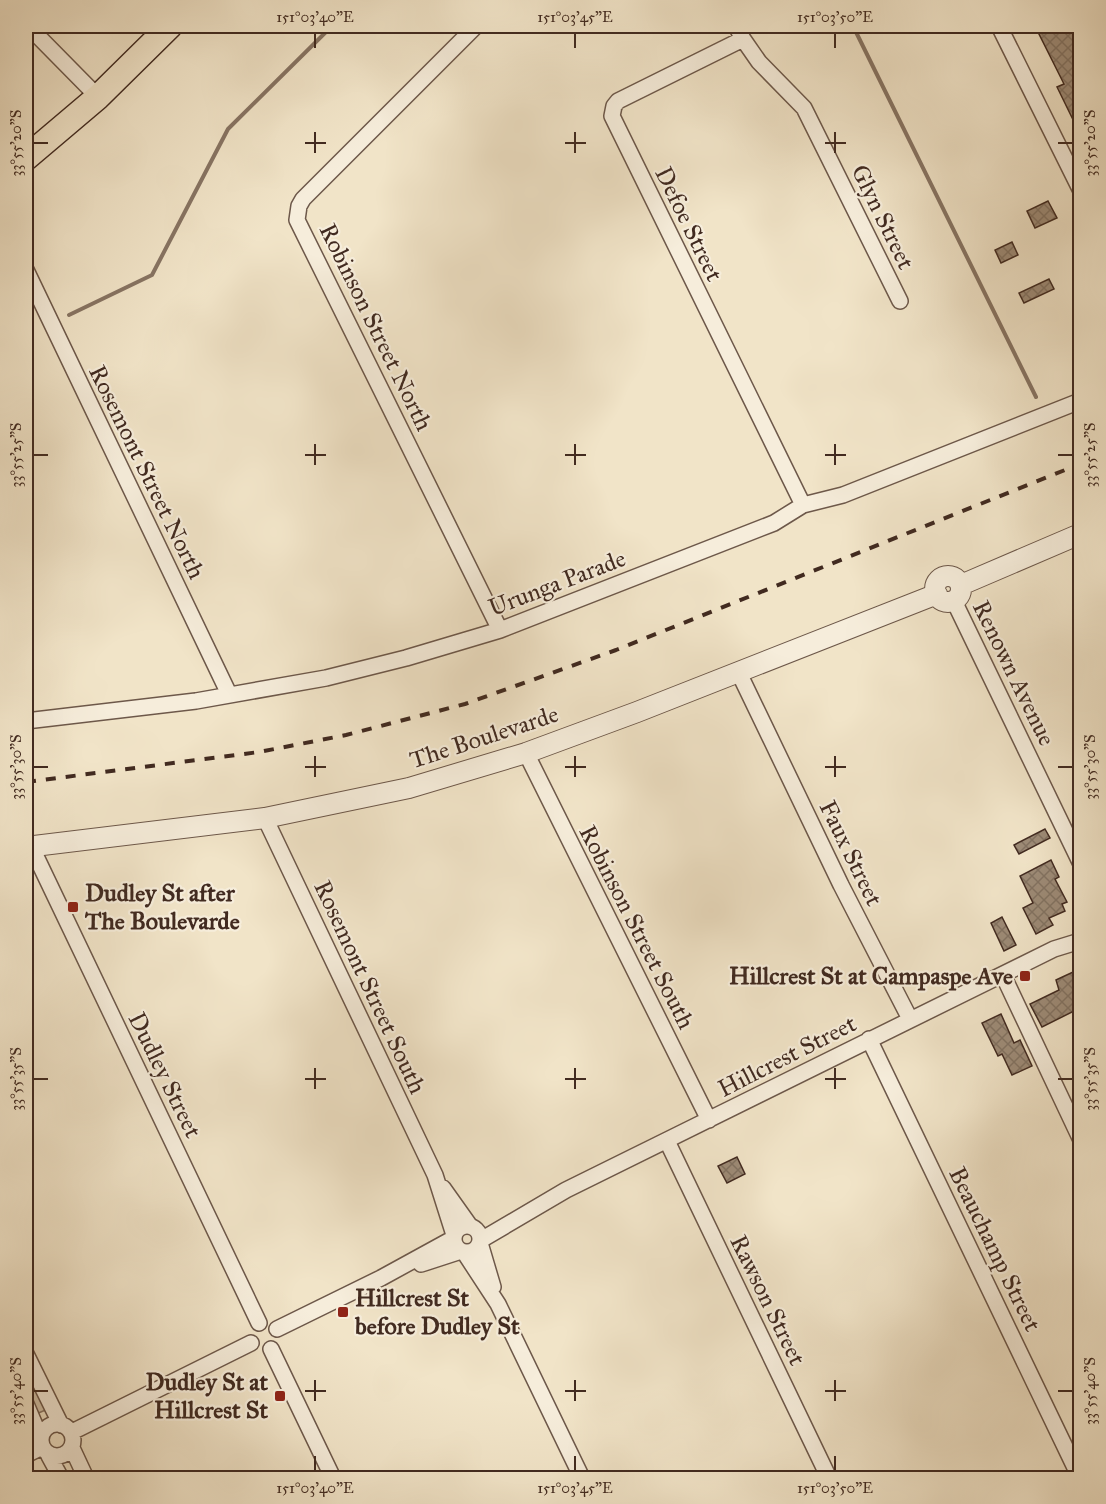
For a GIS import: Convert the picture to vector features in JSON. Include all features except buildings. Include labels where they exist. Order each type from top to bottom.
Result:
[{"type":"main road","points":[[26,158],[98,97],[170,26]]},
{"type":"street","points":[[28,26],[98,97]]},
{"type":"street","name":"Robinson Street North","points":[[476,26],[312,190],[298,206],[297,220],[500,630]]},
{"type":"street","points":[[999,26],[1076,170],[1080,189]]},
{"type":"street","name":"Glyn Street","points":[[740,32],[759,62],[804,108],[900,301]]},
{"type":"street","name":"Defoe Street","points":[[740,32],[618,101],[614,105],[612,116],[803,505]]},
{"type":"street","name":"Rosemont Street North","points":[[26,270],[229,694]]},
{"type":"street","name":"Urunga Parade","points":[[26,721],[196,701],[326,678],[406,658],[500,630],[774,523],[803,505],[843,495],[1080,401]]},
{"type":"street","name":"The Boulevarde","points":[[28,847],[265,818],[409,788],[526,753],[739,673],[950,593],[1080,534]]},
{"type":"street","name":"Renown Avenue","points":[[950,593],[1080,862]]},
{"type":"street","name":"Faux Street","points":[[739,673],[841,885],[910,1019]]},
{"type":"street","name":"Robinson Street South","points":[[526,753],[709,1120]]},
{"type":"street","name":"Rosemont Street South","points":[[265,818],[435,1175],[458,1244],[498,1304],[582,1479]]},
{"type":"street","name":"Dudley Street","points":[[28,847],[259,1323]]},
{"type":"street","name":"Hillcrest Street","points":[[476,1234],[1003,975],[1054,949],[1080,930]]},
{"type":"street","name":"Hillcrest Street","points":[[1054,949],[1080,941]]},
{"type":"street","points":[[1003,975],[1080,1138]]},
{"type":"street","name":"Beauchamp Street","points":[[870,1039],[1080,1478]]},
{"type":"street","name":"Rawson Street","points":[[667,1141],[829,1479]]},
{"type":"street","name":"Rosemont Street South","points":[[435,1175],[476,1234],[498,1304]]},
{"type":"street","points":[[277,1329],[381,1278],[458,1244],[475,1250],[476,1234],[460,1227],[458,1244]]},
{"type":"street","points":[[259,1323],[269,1323],[277,1329],[278,1340],[271,1349],[262,1351],[251,1343],[252,1329],[259,1323]]},
{"type":"street","points":[[43,1447],[48,1428],[67,1429],[251,1343]]},
{"type":"street","points":[[271,1349],[333,1479]]},
{"type":"street","points":[[26,1354],[74,1438],[72,1448],[86,1479]]},
{"type":"street","points":[[26,1404],[43,1447],[61,1479]]},
{"type":"street","points":[[26,1455],[43,1447],[62,1454],[72,1448]]},
{"type":"shaded area","points":[[26,1363],[48,1409],[36,1414],[26,1392]]},
{"type":"waterway","points":[[69,315],[152,275],[228,129],[332,26]]},
{"type":"waterway","points":[[853,26],[1036,397]]},
{"type":"waterway","points":[[26,336],[31,333]]},
{"type":"railway","points":[[26,782],[259,752],[346,735],[465,704],[616,650],[1080,464]]},
{"type":"place","name":"Dudley St after The Boulevarde","points":[[73,907]]},
{"type":"place","name":"Hillcrest St at Campaspe Ave","points":[[1025,976]]},
{"type":"place","name":"Hillcrest St before Dudley St","points":[[343,1312]]},
{"type":"place","name":"Dudley St at Hillcrest St","points":[[280,1396]]}]
